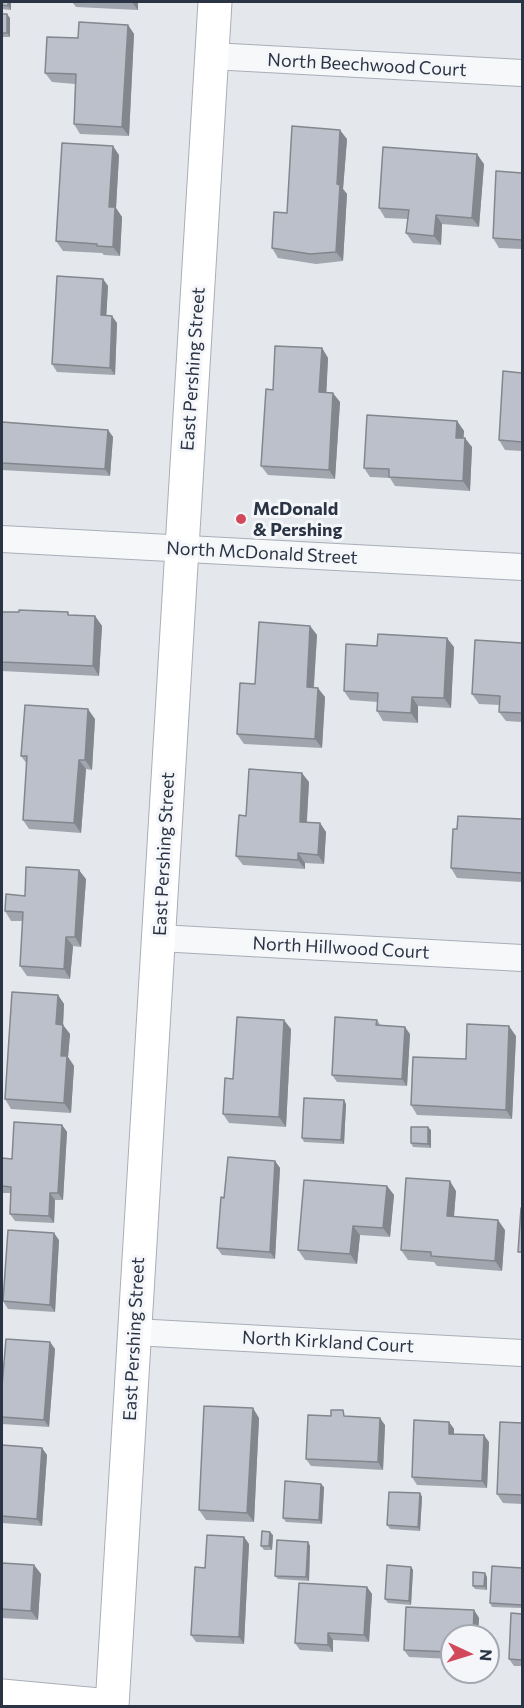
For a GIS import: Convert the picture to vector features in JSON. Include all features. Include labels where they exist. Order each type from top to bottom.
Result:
[{"type":"street","name":"East Pershing Street","points":[[111,1707],[215,2]]},
{"type":"street","name":"North Beechwood Court","points":[[212,56],[522,73]]},
{"type":"street","name":"North McDonald Street","points":[[2,538],[522,567]]},
{"type":"street","name":"North Hillwood Court","points":[[159,938],[522,958]]},
{"type":"street","name":"North Kirkland Court","points":[[134,1332],[522,1353]]},
{"type":"street","points":[[2,1696],[111,1707]]},
{"type":"building","points":[[2,14],[7,14],[7,33],[2,33]]},
{"type":"building","points":[[79,22],[128,25],[122,127],[74,124],[76,74],[45,73],[47,37],[78,38]]},
{"type":"building","points":[[292,126],[340,130],[337,184],[340,185],[336,252],[310,254],[272,248],[274,212],[287,213]]},
{"type":"building","points":[[62,143],[113,146],[109,207],[115,207],[113,247],[56,241]]},
{"type":"building","points":[[383,147],[477,154],[472,218],[436,215],[434,236],[406,233],[409,210],[379,208]]},
{"type":"building","points":[[496,171],[522,173],[522,240],[493,238]]},
{"type":"building","points":[[57,276],[103,279],[101,315],[112,316],[110,368],[52,364]]},
{"type":"building","points":[[275,346],[322,348],[319,392],[333,393],[329,470],[261,466],[266,389],[273,390]]},
{"type":"building","points":[[503,371],[522,373],[522,442],[499,440]]},
{"type":"building","points":[[367,415],[457,421],[456,438],[465,438],[463,481],[389,477],[389,469],[364,468]]},
{"type":"building","points":[[2,422],[108,430],[105,469],[2,463]]},
{"type":"building","points":[[19,610],[68,612],[68,615],[95,616],[93,666],[2,662],[2,612],[19,612]]},
{"type":"building","points":[[259,622],[310,626],[307,687],[318,688],[315,739],[237,734],[240,683],[255,684]]},
{"type":"building","points":[[378,634],[447,638],[444,698],[412,697],[411,713],[377,711],[378,693],[344,691],[346,644],[377,646]]},
{"type":"building","points":[[475,640],[522,643],[522,713],[499,712],[500,696],[472,694]]},
{"type":"building","points":[[25,705],[88,709],[85,760],[79,760],[74,823],[23,820],[27,756],[21,756]]},
{"type":"building","points":[[249,769],[302,773],[300,822],[320,823],[318,855],[298,853],[298,860],[236,856],[239,815],[246,816]]},
{"type":"building","points":[[458,816],[522,819],[522,873],[451,868],[453,829],[457,829]]},
{"type":"building","points":[[26,867],[79,870],[75,937],[66,937],[64,969],[20,966],[23,912],[5,911],[6,894],[25,896]]},
{"type":"building","points":[[12,992],[58,995],[56,1024],[63,1025],[61,1056],[67,1056],[64,1103],[5,1099]]},
{"type":"building","points":[[237,1017],[284,1020],[279,1117],[223,1114],[225,1078],[233,1079]]},
{"type":"building","points":[[335,1017],[377,1020],[376,1025],[405,1027],[402,1079],[332,1075]]},
{"type":"building","points":[[467,1024],[509,1026],[506,1110],[411,1105],[413,1057],[466,1059]]},
{"type":"building","points":[[304,1098],[344,1100],[341,1140],[302,1138]]},
{"type":"building","points":[[14,1122],[62,1125],[58,1193],[50,1193],[49,1216],[10,1214],[11,1187],[2,1186],[2,1158],[12,1159]]},
{"type":"building","points":[[411,1127],[428,1127],[428,1144],[411,1143]]},
{"type":"building","points":[[228,1157],[275,1161],[270,1252],[217,1248],[221,1197],[224,1198]]},
{"type":"building","points":[[406,1178],[450,1181],[447,1216],[498,1220],[495,1261],[431,1256],[431,1252],[401,1250]]},
{"type":"building","points":[[304,1180],[387,1186],[383,1228],[353,1226],[350,1254],[298,1250]]},
{"type":"building","points":[[521,1208],[522,1252],[518,1252]]},
{"type":"building","points":[[8,1230],[54,1233],[50,1305],[3,1301]]},
{"type":"building","points":[[6,1339],[50,1342],[44,1420],[2,1417]]},
{"type":"building","points":[[204,1406],[253,1408],[247,1513],[199,1510]]},
{"type":"building","points":[[331,1410],[343,1410],[344,1416],[380,1418],[378,1462],[306,1459],[308,1415],[331,1416]]},
{"type":"building","points":[[414,1420],[449,1422],[449,1434],[484,1435],[482,1481],[412,1477]]},
{"type":"building","points":[[500,1422],[522,1423],[522,1495],[497,1494]]},
{"type":"building","points":[[2,1445],[42,1448],[37,1519],[2,1516]]},
{"type":"building","points":[[285,1481],[321,1484],[319,1520],[283,1518]]},
{"type":"building","points":[[389,1492],[420,1493],[418,1527],[387,1525]]},
{"type":"building","points":[[262,1531],[270,1532],[269,1546],[261,1546]]},
{"type":"building","points":[[207,1535],[244,1537],[239,1637],[191,1635],[195,1567],[205,1568]]},
{"type":"building","points":[[277,1540],[308,1542],[306,1577],[275,1576]]},
{"type":"building","points":[[2,1563],[34,1565],[31,1611],[2,1609]]},
{"type":"building","points":[[387,1565],[411,1567],[409,1601],[385,1599]]},
{"type":"building","points":[[492,1566],[522,1568],[522,1605],[490,1603]]},
{"type":"building","points":[[473,1572],[485,1573],[484,1586],[473,1586]]},
{"type":"building","points":[[299,1583],[367,1587],[364,1635],[328,1633],[328,1645],[295,1643]]},
{"type":"building","points":[[406,1607],[474,1610],[473,1624],[440,1624],[440,1652],[404,1650]]},
{"type":"building","points":[[511,1613],[522,1614],[522,1660],[509,1659]]},
{"type":"place","name":"McDonald & Pershing","points":[[241,519]]}]
